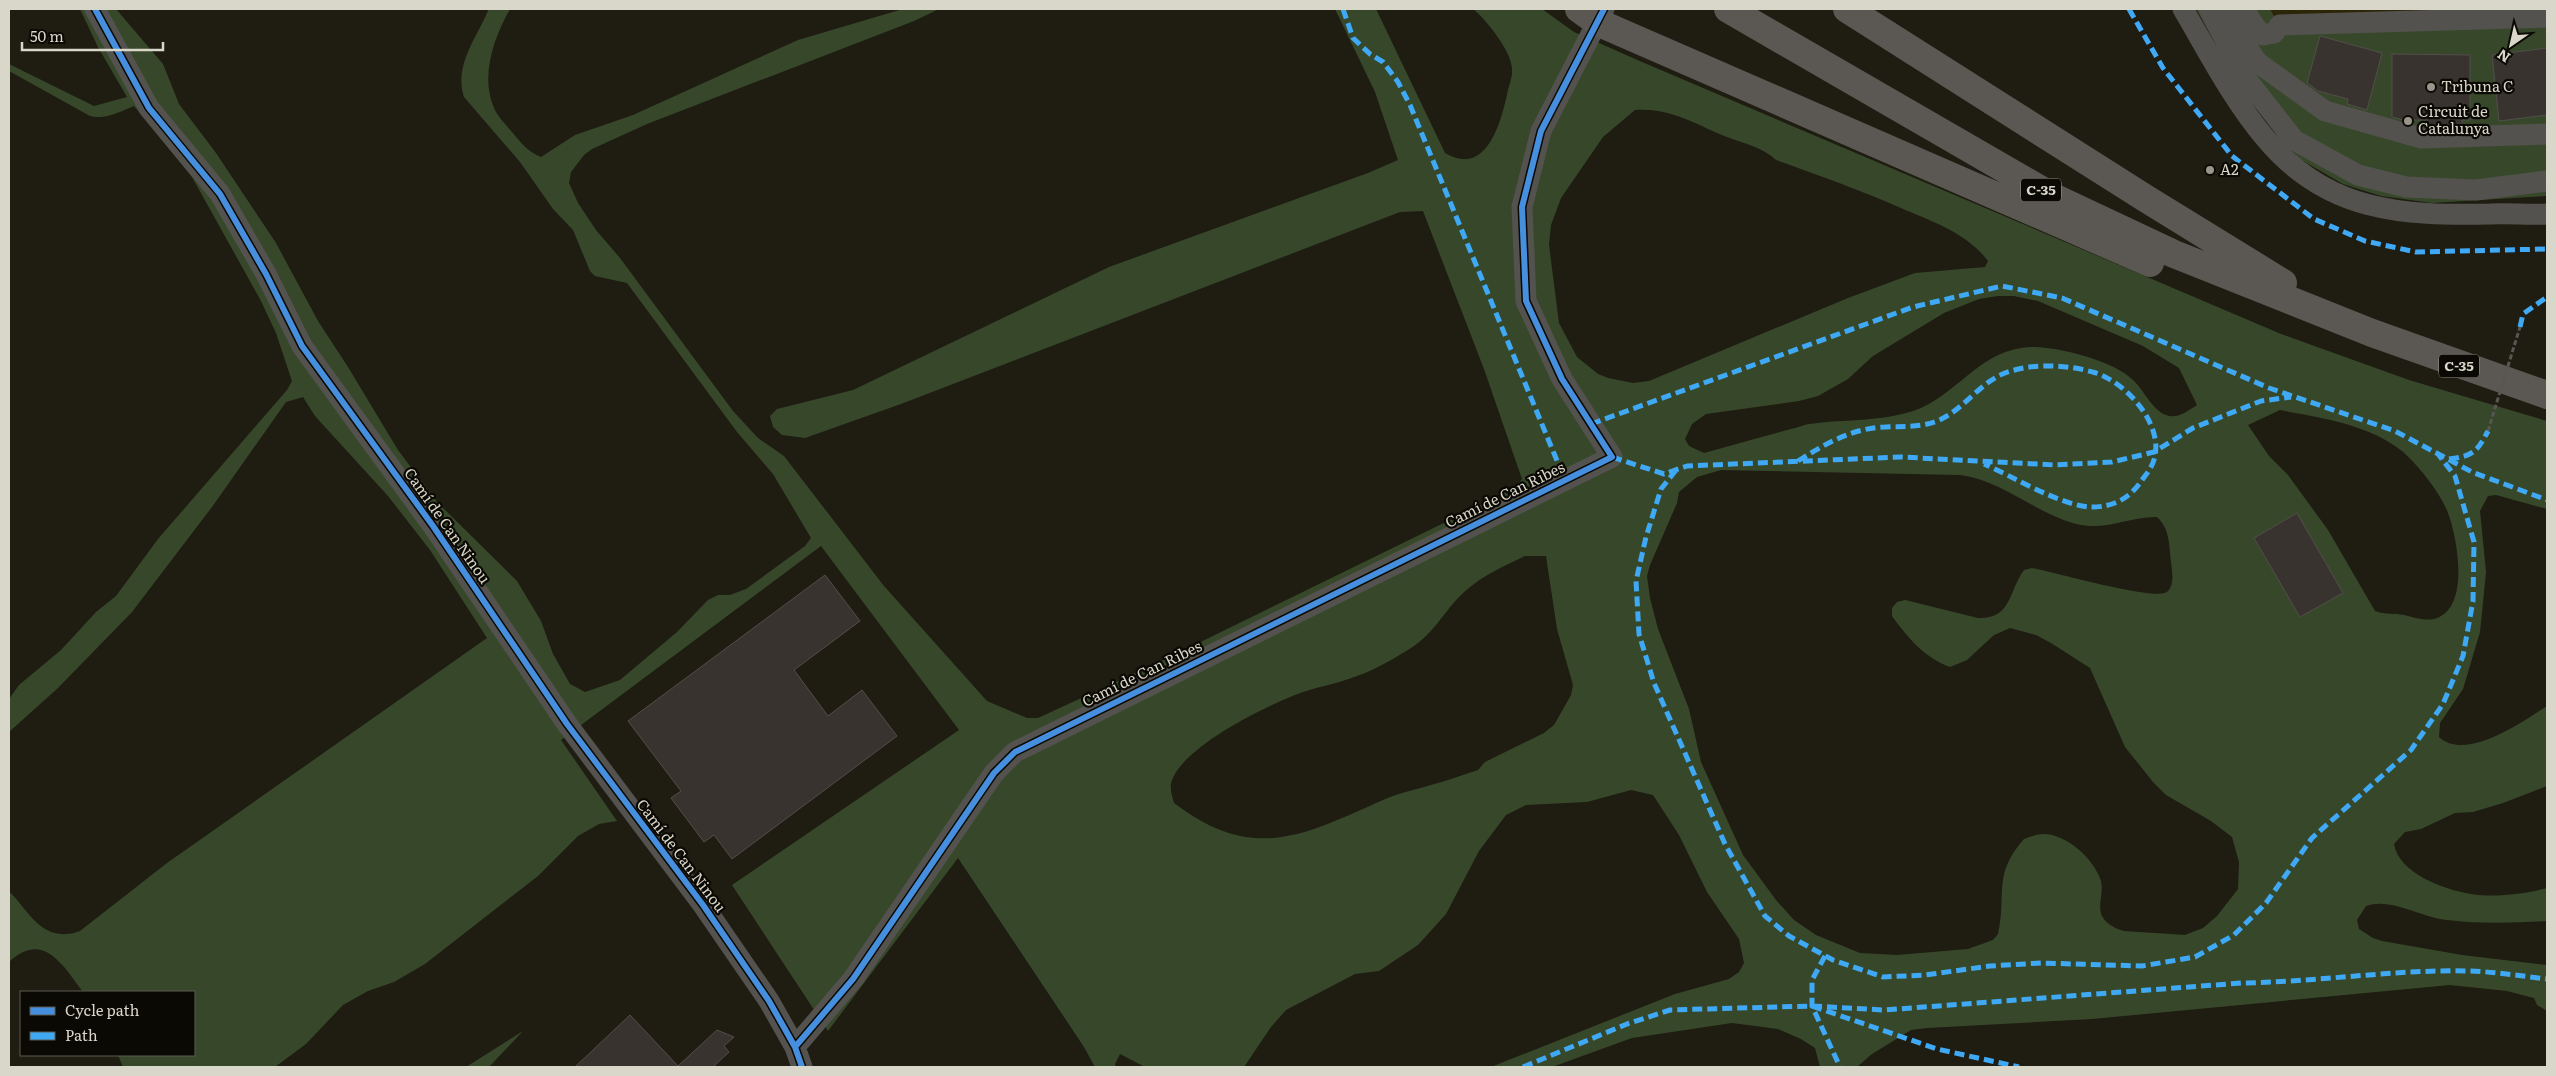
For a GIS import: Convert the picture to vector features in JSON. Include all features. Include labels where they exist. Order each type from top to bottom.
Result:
[{"type":"highway","name":"C-35","points":[[1728,9],[2055,198],[2174,254],[2372,333],[2547,395]]},
{"type":"highway","points":[[1847,9],[2260,270],[2372,333]]},
{"type":"highway","points":[[1593,13],[2159,267],[2316,324],[2372,333]]},
{"type":"street","name":"Camí de Can Ninou","points":[[95,9],[149,108],[220,194],[266,274],[302,346],[433,526],[567,724],[703,905],[769,1001],[798,1057]]},
{"type":"street","points":[[2183,9],[2242,107],[2267,140],[2289,163],[2319,186],[2352,200],[2386,210],[2419,215],[2547,214]]},
{"type":"street","points":[[2209,9],[2244,76],[2294,140],[2358,175],[2406,188],[2476,190],[2547,181]]},
{"type":"street","points":[[2222,9],[2257,62],[2326,111],[2421,138],[2547,134]]},
{"type":"street","points":[[2244,9],[2255,27],[2263,35],[2274,33],[2280,25],[2547,18]]},
{"type":"street","name":"Camí de Can Ribes","points":[[798,1057],[994,773],[1015,752],[1612,457],[1562,379],[1526,301],[1522,206],[1541,131],[1593,13]]},
{"type":"path","points":[[2488,431],[2520,327]]},
{"type":"green space","points":[[80,9],[116,9],[163,64],[179,104],[216,153],[276,243],[318,321],[398,450],[437,502],[517,581],[541,621],[553,654],[570,684],[585,692],[620,680],[677,632],[708,600],[718,595],[730,595],[746,589],[805,546],[811,538],[773,474],[737,432],[627,283],[595,276],[590,271],[573,230],[553,209],[520,162],[464,97],[462,75],[464,64],[489,9],[510,9],[494,44],[491,57],[488,83],[494,108],[502,121],[528,150],[541,157],[575,135],[633,115],[798,40],[903,9],[939,9],[914,21],[647,124],[592,149],[584,155],[571,172],[569,183],[578,203],[596,230],[620,258],[733,411],[758,438],[784,456],[884,586],[987,701],[1027,718],[1038,718],[1170,657],[1497,497],[1517,485],[1522,479],[1484,369],[1423,211],[1400,212],[901,404],[805,438],[782,435],[773,427],[770,416],[777,409],[853,390],[1109,267],[1368,173],[1398,160],[1375,92],[1335,9],[1376,9],[1445,153],[1459,159],[1471,158],[1481,153],[1489,144],[1500,120],[1512,72],[1511,62],[1503,45],[1485,20],[1473,9],[1542,9],[1574,32],[1642,62],[2281,334],[2409,380],[2547,421],[2547,509],[2496,495],[2488,496],[2480,511],[2486,572],[2480,632],[2463,689],[2440,723],[2439,737],[2450,744],[2464,745],[2478,742],[2494,737],[2547,706],[2547,786],[2473,812],[2455,813],[2421,829],[2405,832],[2394,844],[2398,855],[2405,865],[2415,873],[2440,886],[2478,895],[2495,896],[2547,888],[2547,921],[2497,923],[2460,921],[2437,918],[2386,904],[2366,906],[2357,920],[2359,929],[2373,938],[2382,941],[2462,955],[2547,965],[2547,1011],[2537,1005],[2534,998],[2507,991],[2450,985],[2092,1019],[1911,1030],[1872,1054],[1857,1067],[1820,1067],[1815,1048],[1801,1039],[1778,1029],[1732,1023],[1632,1038],[1552,1067],[1491,1067],[1675,994],[1729,979],[1739,972],[1744,963],[1739,939],[1707,892],[1679,835],[1653,795],[1631,790],[1587,802],[1526,805],[1506,815],[1479,851],[1446,914],[1418,945],[1379,971],[1355,974],[1286,1010],[1271,1027],[1244,1067],[1145,1067],[1120,1054],[1115,1064],[1116,1067],[1095,1067],[1084,1047],[958,858],[828,1031],[732,885],[959,730],[821,546],[561,740],[617,821],[599,824],[578,836],[538,876],[425,964],[394,982],[368,991],[343,1005],[306,1044],[275,1067],[123,1067],[118,1056],[195,1056],[195,991],[82,991],[60,962],[42,950],[32,949],[21,953],[9,962],[9,891],[31,917],[47,930],[67,934],[80,931],[167,863],[487,638],[430,550],[388,496],[315,416],[303,397],[286,402],[212,507],[132,612],[58,688],[9,732],[9,699],[19,685],[61,650],[96,612],[116,596],[158,539],[287,390],[292,381],[276,333],[261,301],[192,177],[134,106],[107,116],[90,116],[9,71],[9,64],[94,106],[127,97],[98,47]],"holes":[[[1635,110],[1660,111],[1672,114],[1759,149],[1776,160],[1886,201],[1949,229],[1980,251],[1988,261],[1985,267],[1915,273],[1848,298],[1649,381],[1633,383],[1598,374],[1577,357],[1559,323],[1549,245],[1551,225],[1561,198],[1603,137]],[[2014,296],[2038,301],[2143,346],[2179,368],[2197,405],[2179,415],[2166,415],[2156,409],[2133,380],[2113,367],[2070,352],[2031,347],[2014,349],[1985,362],[1949,391],[1921,408],[1908,413],[1880,418],[1809,424],[1704,453],[1689,446],[1685,439],[1692,424],[1706,414],[1799,401],[1818,396],[1848,379],[1873,356],[1944,313],[1979,299]],[[2280,410],[2344,423],[2374,434],[2402,451],[2427,478],[2446,508],[2457,552],[2457,587],[2453,601],[2446,613],[2434,619],[2425,620],[2375,611],[2328,530],[2288,475],[2269,456],[2248,425]],[[1721,470],[1960,475],[1992,484],[2065,521],[2081,525],[2101,526],[2157,517],[2167,532],[2169,543],[2172,578],[2170,589],[2167,592],[2159,594],[2144,593],[2032,568],[2024,570],[2008,603],[2003,609],[1989,617],[1978,618],[1905,600],[1897,602],[1892,608],[1892,616],[1904,632],[1925,653],[1950,667],[1967,660],[1994,635],[2010,628],[2036,635],[2090,668],[2125,747],[2153,782],[2166,795],[2211,821],[2232,837],[2239,862],[2238,889],[2217,916],[2203,928],[2185,935],[2118,929],[2102,916],[2100,908],[2101,881],[2086,856],[2061,838],[2041,834],[2024,839],[2008,863],[2002,885],[1998,934],[1993,940],[1968,949],[1897,955],[1860,953],[1816,935],[1794,920],[1776,900],[1743,855],[1701,762],[1689,709],[1658,629],[1650,598],[1647,576],[1650,565],[1677,503],[1679,492],[1697,477]],[[1525,556],[1546,556],[1557,629],[1573,685],[1571,695],[1554,725],[1544,733],[1485,762],[1478,770],[1395,795],[1302,833],[1278,837],[1253,838],[1229,833],[1202,822],[1174,803],[1171,789],[1172,780],[1180,767],[1192,754],[1208,742],[1245,719],[1281,701],[1303,692],[1357,676],[1394,658],[1421,641],[1465,591],[1489,574]]]},
{"type":"green space","name":"Circuit de Catalunya","points":[[2196,9],[2547,9],[2547,196],[2432,203],[2381,196],[2343,184],[2298,158],[2238,84]]},
{"type":"green space","points":[[523,1031],[489,1067],[466,1067]]},
{"type":"sand","points":[[2270,9],[2525,9],[2275,18]]},
{"type":"building","points":[[2320,36],[2382,53],[2367,110],[2347,104],[2348,99],[2318,91],[2307,83]]},
{"type":"building","points":[[2547,48],[2547,115],[2499,121],[2492,55]]},
{"type":"building","name":"Tribuna C","points":[[2392,54],[2470,55],[2470,120],[2462,120],[2462,124],[2427,125],[2427,120],[2403,120],[2392,117]]},
{"type":"building","points":[[2297,513],[2343,593],[2300,617],[2254,538]]},
{"type":"building","points":[[825,575],[860,621],[794,670],[828,716],[862,690],[897,736],[732,859],[714,835],[704,842],[671,798],[681,791],[628,721]]},
{"type":"building","points":[[630,1015],[678,1066],[717,1030],[734,1037],[724,1046],[729,1052],[713,1067],[575,1067]]},
{"type":"marked path","points":[[1343,9],[1353,38],[1370,54],[1383,62],[1398,82],[1410,105],[1565,480]]},
{"type":"marked path","points":[[2129,9],[2163,68],[2232,156],[2314,219],[2365,241],[2416,252],[2547,249]]},
{"type":"marked path","points":[[1591,424],[1913,307],[2002,286],[2062,298],[2269,388],[2395,431],[2472,472],[2547,500]]},
{"type":"marked path","points":[[2520,327],[2523,314],[2547,297]]},
{"type":"marked path","points":[[1798,461],[1839,438],[1861,430],[1917,426],[1937,421],[1956,410],[1982,387],[2000,375],[2021,368],[2042,366],[2075,368],[2096,373],[2109,379],[2133,398],[2143,411],[2151,424],[2155,439],[2155,453],[2151,467],[2140,483],[2125,498],[2107,506],[2080,506],[2052,497],[1984,464]]},
{"type":"marked path","points":[[1612,457],[1664,474],[1687,466],[1901,457],[2055,465],[2112,462],[2154,452],[2193,428],[2261,401],[2291,397]]},
{"type":"marked path","points":[[2449,459],[2473,452],[2481,444],[2488,431]]},
{"type":"marked path","points":[[1676,470],[1661,489],[1646,537],[1636,581],[1639,634],[1654,683],[1725,844],[1765,916],[1789,936],[1833,960],[1883,977],[1925,975],[1990,966],[2041,963],[2142,966],[2195,957],[2234,935],[2266,903],[2312,838],[2411,750],[2443,704],[2463,656],[2473,601],[2474,542],[2455,476],[2438,454]]},
{"type":"marked path","points":[[1825,956],[1812,980],[1812,1006],[1840,1067]]},
{"type":"marked path","points":[[1812,1006],[1884,1010],[2414,972],[2471,971],[2547,979]]},
{"type":"marked path","points":[[1523,1067],[1627,1024],[1670,1010],[1812,1006],[1937,1049],[2019,1067]]},
{"type":"cycle path","points":[[95,9],[149,108],[220,194],[266,274],[302,346],[433,526],[567,724],[703,905],[769,1001],[795,1047],[802,1067]]},
{"type":"cycle path","points":[[795,1047],[853,979],[994,773],[1015,752],[1612,457],[1562,379],[1526,301],[1522,207],[1541,131],[1604,9]]},
{"type":"place","name":"Tribuna C","points":[[2431,87]]},
{"type":"place","name":"Circuit de Catalunya","points":[[2408,121]]},
{"type":"place","name":"A2","points":[[2210,170]]}]
